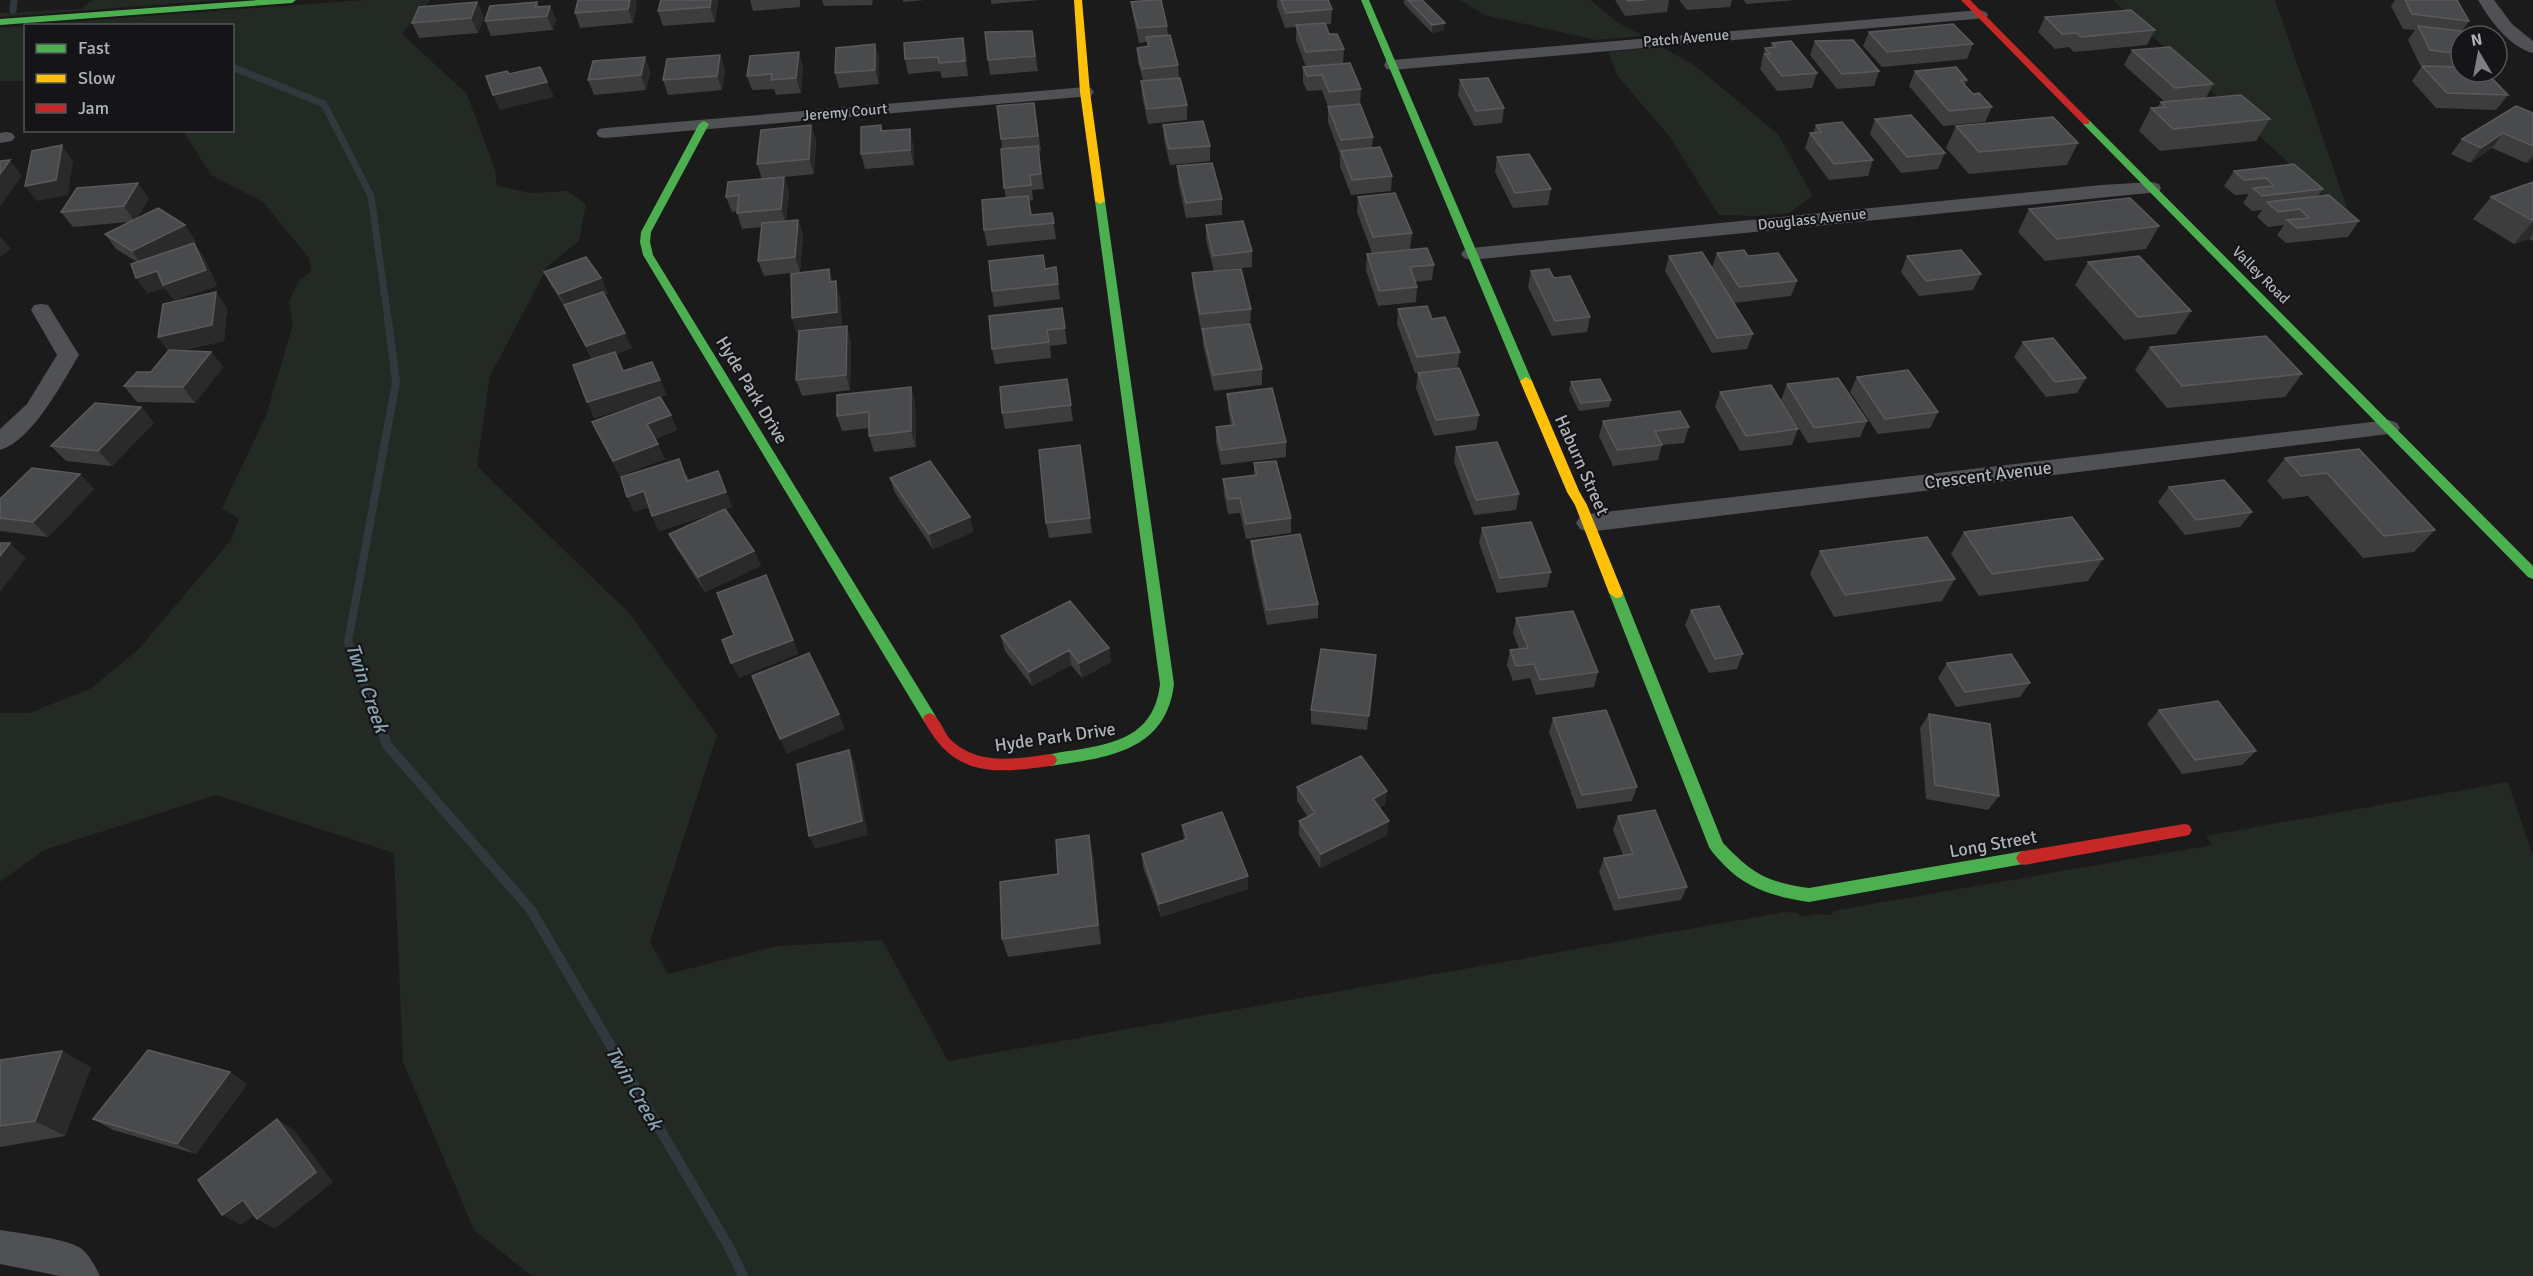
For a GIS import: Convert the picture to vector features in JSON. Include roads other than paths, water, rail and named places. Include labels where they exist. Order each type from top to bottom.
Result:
[{"type":"street","points":[[0,22],[292,0]]},
{"type":"street","name":"Hyde Park Drive","points":[[704,124],[646,232],[645,242],[648,255],[944,742],[961,756],[982,764],[1005,766],[1109,751],[1125,746],[1144,734],[1159,716],[1167,695],[1085,92],[1078,0]]},
{"type":"street","name":"Haburn Street","points":[[1365,0],[1471,254],[1573,492],[1581,505],[1718,847],[1735,868],[1758,884],[1783,893],[1809,895]]},
{"type":"street","name":"Valley Road","points":[[1965,0],[2533,574]]},
{"type":"street","points":[[2486,0],[2493,12],[2518,39],[2533,48]]},
{"type":"street","name":"Patch Avenue","points":[[1392,64],[1980,15]]},
{"type":"street","name":"Jeremy Court","points":[[605,133],[1085,92]]},
{"type":"street","name":"Douglass Avenue","points":[[1471,254],[1922,208],[2152,188]]},
{"type":"street","points":[[0,442],[34,409],[68,355],[41,310]]},
{"type":"street","name":"Crescent Avenue","points":[[1588,523],[2389,428]]},
{"type":"street","name":"Long Street","points":[[1809,895],[2184,830]]},
{"type":"street","points":[[0,1247],[69,1260],[82,1276]]},
{"type":"waterway","name":"Twin Creek","points":[[13,10],[14,0]]},
{"type":"waterway","name":"Twin Creek","points":[[234,68],[324,104],[371,196],[388,320]]},
{"type":"waterway","name":"Twin Creek","points":[[384,736],[348,642],[396,382],[388,319]]},
{"type":"waterway","name":"Twin Creek","points":[[383,734],[387,745],[531,910],[729,1247],[743,1276]]}]
